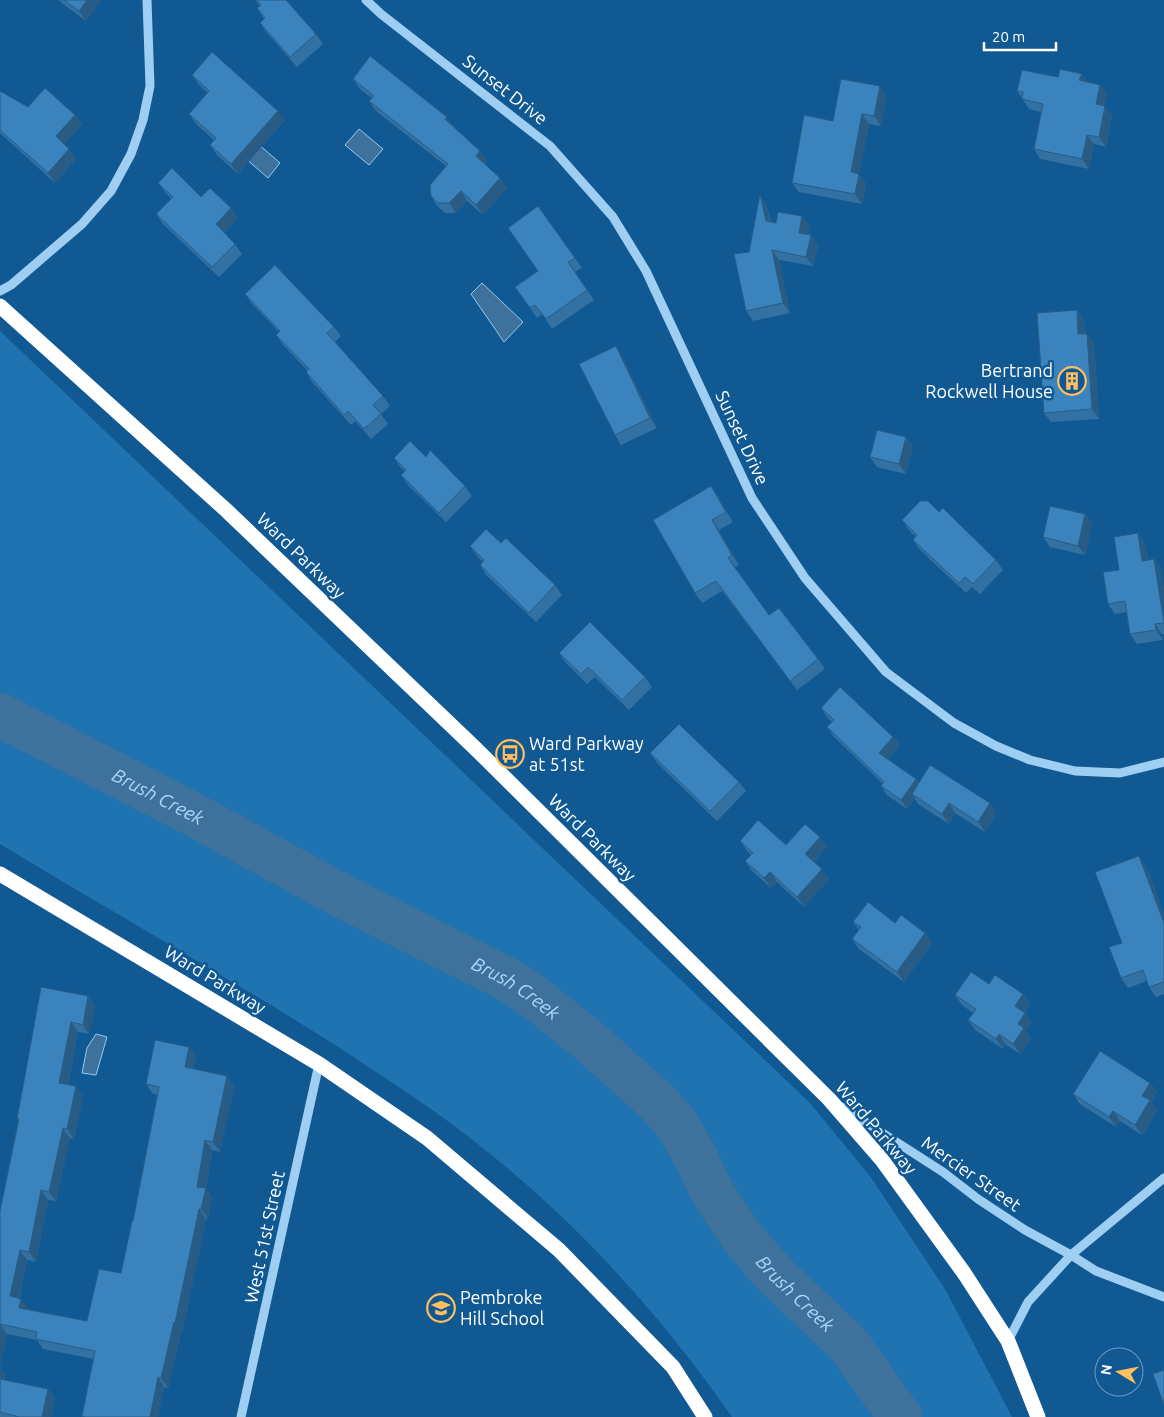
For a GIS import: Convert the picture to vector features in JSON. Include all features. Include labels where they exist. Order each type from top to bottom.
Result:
[{"type":"highway","name":"Ward Parkway","points":[[0,306],[226,510],[458,732],[829,1099],[882,1160],[964,1273],[1008,1341],[1038,1417]]},
{"type":"highway","name":"Ward Parkway","points":[[0,874],[319,1064],[427,1138],[559,1250],[673,1367],[705,1417]]},
{"type":"street","points":[[0,291],[11,285],[82,224],[111,191],[132,154],[143,120],[150,86],[147,0]]},
{"type":"street","name":"Sunset Drive","points":[[366,0],[380,14],[550,146],[613,217],[646,271],[752,498],[805,578],[886,672],[954,723],[996,746],[1030,760],[1075,771],[1120,773],[1164,762]]},
{"type":"street","name":"West 51st Street","points":[[241,1417],[319,1064]]},
{"type":"street","name":"Mercier Street","points":[[829,1099],[943,1172],[978,1199],[1025,1230],[1096,1271],[1164,1297]]},
{"type":"street","points":[[1008,1341],[1028,1302],[1071,1255],[1164,1178]]},
{"type":"shaded area","points":[[359,129],[383,149],[369,165],[345,145]]},
{"type":"shaded area","points":[[250,137],[280,163],[268,178],[238,152]]},
{"type":"shaded area","points":[[482,283],[523,322],[504,342],[471,294]]},
{"type":"shaded area","points":[[0,331],[810,1103],[870,1176],[945,1289],[1012,1417],[732,1417],[639,1297],[569,1224],[493,1156],[453,1125],[332,1043],[250,992],[0,844]]},
{"type":"shaded area","points":[[96,1034],[107,1037],[96,1075],[82,1073],[87,1048]]},
{"type":"building","points":[[64,0],[87,0],[79,11]]},
{"type":"building","points":[[257,0],[286,0],[316,34],[290,57],[260,23],[265,18],[257,8],[261,5]]},
{"type":"building","points":[[212,52],[278,111],[231,164],[210,145],[216,138],[189,114],[209,91],[192,75]]},
{"type":"building","points":[[370,56],[447,117],[445,119],[480,151],[476,156],[500,178],[476,205],[461,191],[449,203],[438,203],[431,196],[430,185],[448,164],[369,101],[374,96],[353,79]]},
{"type":"building","points":[[1060,69],[1082,74],[1079,80],[1100,85],[1096,104],[1105,106],[1099,137],[1087,135],[1082,159],[1034,149],[1043,104],[1022,99],[1023,92],[1017,91],[1022,70],[1058,77]]},
{"type":"building","points":[[841,79],[880,86],[874,116],[862,114],[851,172],[859,174],[855,194],[792,183],[804,115],[833,121]]},
{"type":"building","points":[[45,88],[75,115],[56,136],[69,149],[48,173],[0,130],[0,91],[28,107]]},
{"type":"building","points":[[172,168],[201,197],[210,188],[231,208],[216,224],[235,244],[212,267],[156,214],[173,197],[158,183]]},
{"type":"building","points":[[760,194],[766,221],[776,223],[778,212],[802,216],[799,233],[811,235],[806,257],[772,250],[783,303],[746,311],[734,254],[749,252]]},
{"type":"building","points":[[538,206],[575,258],[568,262],[587,290],[546,319],[535,305],[530,308],[515,287],[538,271],[508,228]]},
{"type":"building","points":[[275,265],[334,327],[327,333],[383,396],[373,405],[381,414],[364,429],[348,411],[344,415],[306,372],[309,369],[276,335],[280,331],[245,294]]},
{"type":"building","name":"Bertrand Rockwell House","points":[[1077,310],[1078,334],[1087,334],[1092,409],[1044,413],[1037,313]]},
{"type":"building","points":[[616,346],[650,418],[615,435],[579,364]]},
{"type":"building","points":[[877,430],[906,437],[899,464],[870,457]]},
{"type":"building","points":[[410,441],[426,457],[430,450],[465,486],[439,513],[401,475],[406,470],[394,458]]},
{"type":"building","points":[[711,486],[726,512],[712,520],[732,555],[728,558],[769,615],[779,608],[818,659],[790,681],[716,581],[695,593],[653,520]]},
{"type":"building","points":[[920,501],[928,501],[939,512],[943,508],[996,560],[973,584],[965,577],[959,583],[913,540],[917,535],[902,520]]},
{"type":"building","points":[[1050,506],[1085,514],[1078,546],[1043,537]]},
{"type":"building","points":[[486,529],[501,543],[506,538],[555,585],[529,613],[480,565],[484,560],[470,546]]},
{"type":"building","points":[[1138,533],[1142,561],[1154,559],[1164,623],[1155,624],[1156,630],[1130,634],[1125,601],[1108,604],[1103,572],[1119,570],[1114,537]]},
{"type":"building","points":[[590,622],[645,677],[622,700],[588,667],[581,674],[559,653]]},
{"type":"building","points":[[840,687],[893,737],[879,753],[916,779],[901,800],[881,786],[884,782],[827,727],[834,720],[821,708]]},
{"type":"building","points":[[679,724],[739,782],[710,811],[650,753]]},
{"type":"building","points":[[930,765],[990,803],[978,822],[949,803],[942,814],[912,794]]},
{"type":"building","points":[[758,820],[786,845],[805,824],[820,837],[805,854],[822,869],[797,897],[770,872],[764,878],[745,861],[753,853],[740,841]]},
{"type":"building","points":[[1139,856],[1164,923],[1164,982],[1149,987],[1143,970],[1121,978],[1109,947],[1122,943],[1095,872]]},
{"type":"building","points":[[868,902],[895,923],[901,915],[925,933],[897,972],[852,939],[861,927],[853,922]]},
{"type":"building","points":[[971,972],[989,984],[995,975],[1023,994],[1015,1006],[1025,1013],[1018,1024],[1024,1028],[1013,1044],[999,1034],[996,1039],[968,1020],[976,1009],[955,995]]},
{"type":"building","points":[[41,987],[88,996],[83,1025],[71,1022],[59,1083],[76,1086],[67,1129],[63,1128],[49,1192],[41,1190],[29,1252],[20,1250],[10,1296],[21,1299],[19,1308],[87,1321],[99,1269],[121,1273],[159,1087],[146,1084],[155,1040],[189,1047],[185,1067],[227,1076],[213,1142],[205,1140],[197,1187],[206,1188],[201,1209],[199,1209],[175,1323],[161,1378],[158,1377],[150,1417],[82,1416],[95,1351],[36,1339],[37,1332],[0,1324],[0,1211],[19,1119],[17,1119]]},
{"type":"building","points":[[1100,1051],[1150,1083],[1142,1096],[1150,1100],[1135,1125],[1113,1111],[1109,1117],[1073,1094]]},
{"type":"building","points":[[1164,1370],[1164,1405],[1153,1374]]},
{"type":"building","points":[[0,1379],[48,1389],[42,1417],[19,1417],[0,1412]]},
{"type":"waterway","name":"Brush Creek","points":[[0,715],[187,811],[340,895],[505,978],[529,993],[589,1041],[654,1099],[677,1124],[712,1192],[742,1237],[774,1274],[849,1345],[900,1417]]},
{"type":"place","name":"Bertrand Rockwell House","points":[[1072,381]]},
{"type":"place","name":"Ward Parkway at 51st","points":[[510,754]]},
{"type":"place","name":"Pembroke Hill School","points":[[441,1308]]}]
